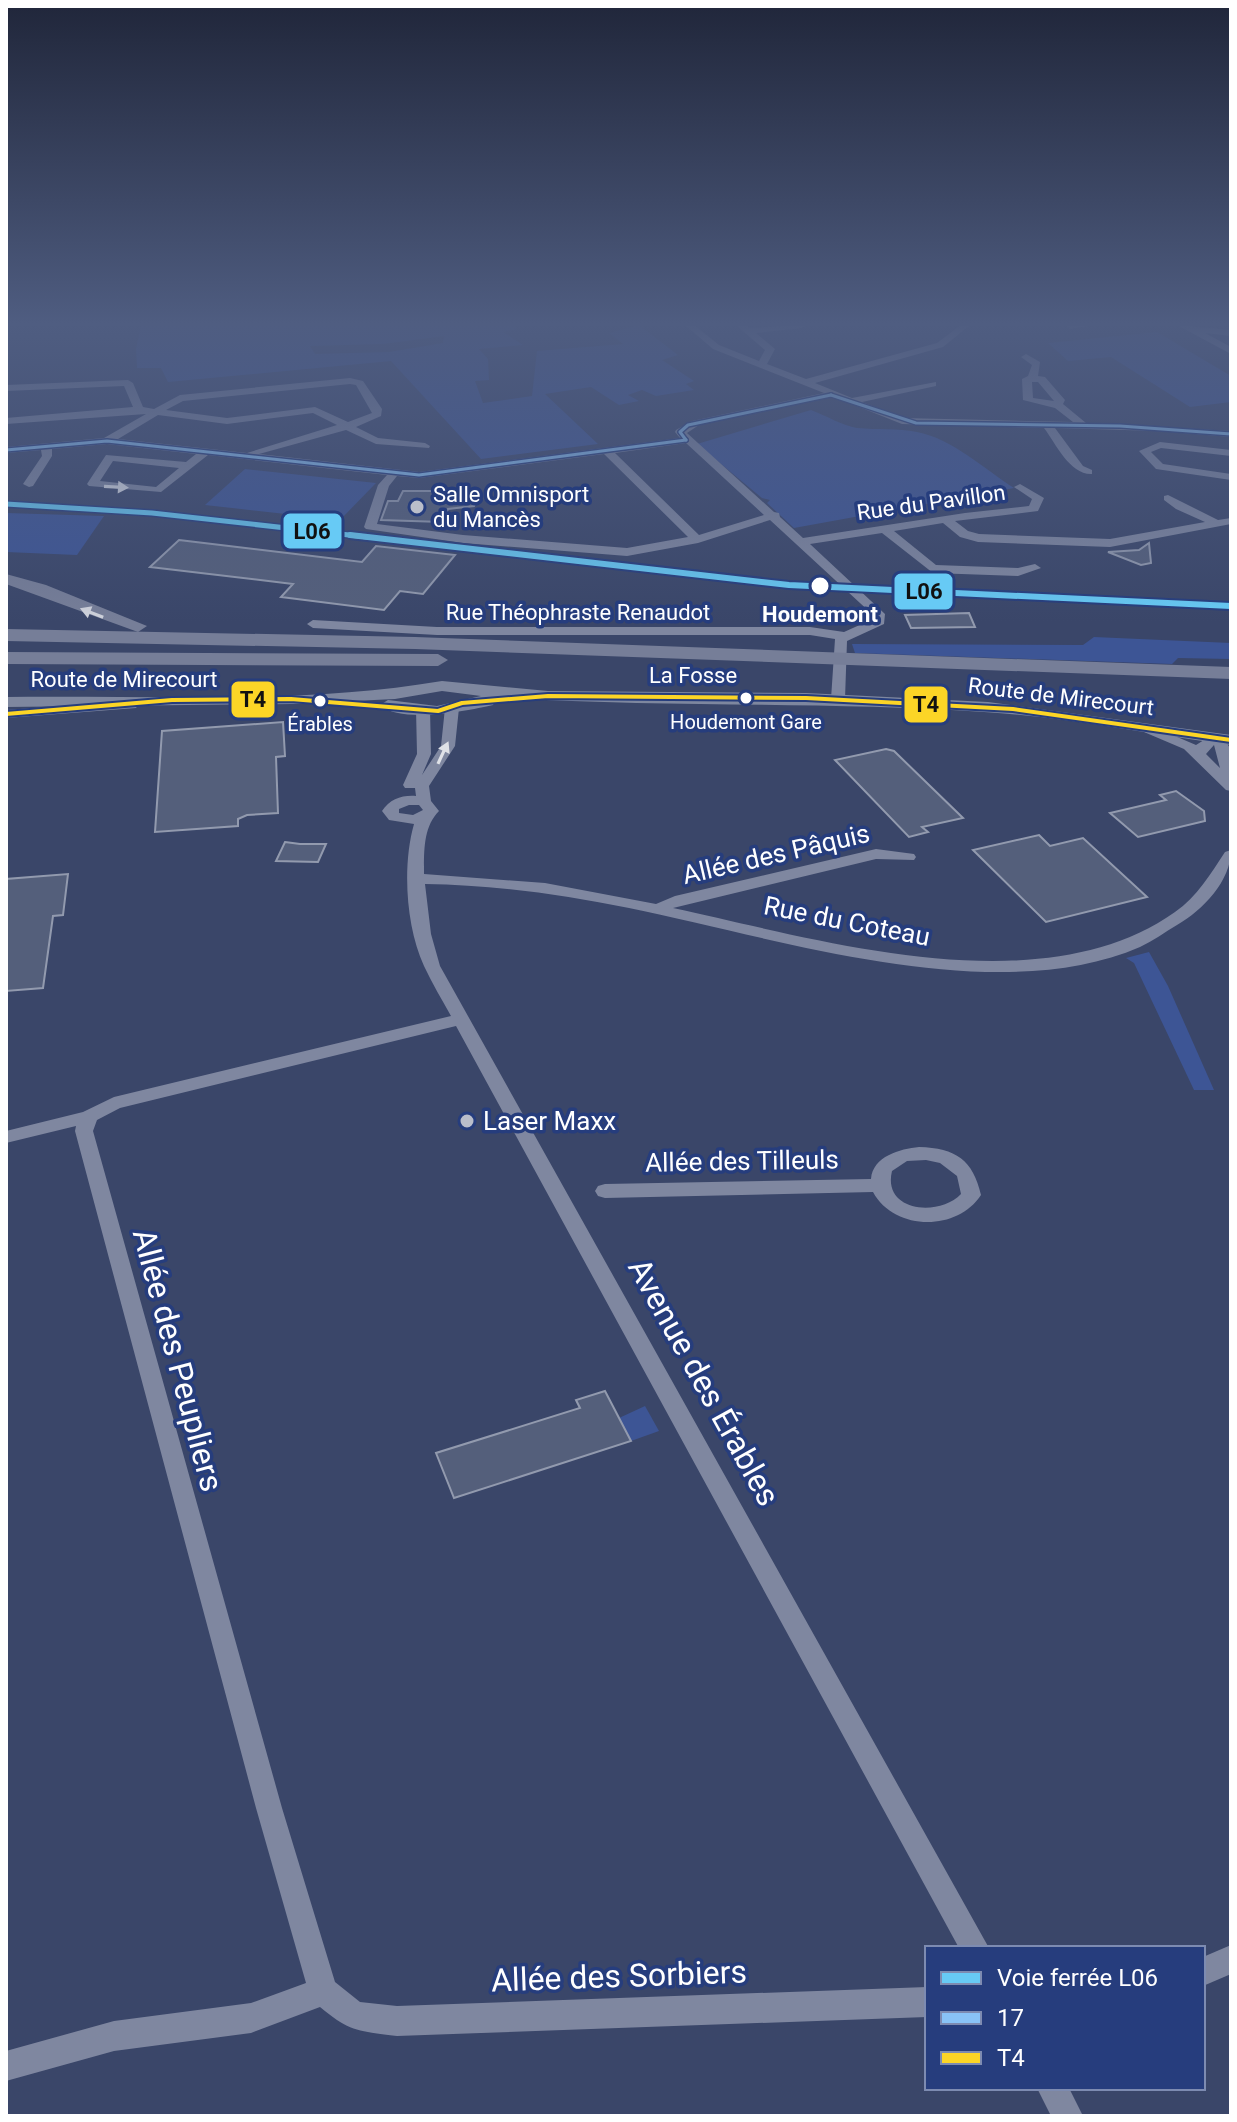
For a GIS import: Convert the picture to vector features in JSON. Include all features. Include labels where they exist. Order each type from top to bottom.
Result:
[{"type":"highway","points":[[6,579],[42,590],[110,620],[174,630],[257,634],[279,639]]},
{"type":"highway","points":[[6,635],[279,639],[1231,673]]},
{"type":"highway","points":[[6,648],[472,659],[969,679],[1231,683]]},
{"type":"highway","points":[[6,658],[472,659]]},
{"type":"highway","points":[[6,665],[171,660]]},
{"type":"main road","points":[[419,703],[435,686],[458,700]]},
{"type":"main road","name":"La Fosse","points":[[458,700],[548,696],[838,694]]},
{"type":"main road","name":"Route de Mirecourt","points":[[838,694],[1013,709],[1147,728],[1226,744]]},
{"type":"main road","name":"Route de Mirecourt","points":[[6,702],[291,699],[419,703]]},
{"type":"main road","points":[[419,703],[458,700]]},
{"type":"street","points":[[107,441],[137,424]]},
{"type":"street","points":[[343,424],[376,441],[425,446]]},
{"type":"street","points":[[248,455],[354,424]]},
{"type":"street","points":[[693,424],[680,432],[686,440],[775,515],[881,617],[879,621],[841,639],[838,694]]},
{"type":"street","points":[[1046,424],[1079,468],[1088,472]]},
{"type":"street","points":[[1047,424],[1231,434]]},
{"type":"street","points":[[610,450],[616,443],[659,436]]},
{"type":"street","points":[[6,450],[107,441],[426,475],[686,440]]},
{"type":"street","points":[[1231,453],[1160,445],[1144,451],[1160,467],[1231,477]]},
{"type":"street","points":[[29,484],[47,456],[46,446]]},
{"type":"street","points":[[610,450],[693,535]]},
{"type":"street","points":[[188,466],[110,457],[93,484],[157,490],[188,466],[205,452]]},
{"type":"street","points":[[394,473],[384,485],[370,527],[463,539],[627,552],[698,539],[775,515]]},
{"type":"street","name":"Rue du Pavillon","points":[[800,542],[945,519],[1034,509],[1038,498],[1020,487]]},
{"type":"street","points":[[1168,498],[1225,522]]},
{"type":"street","points":[[945,519],[964,534],[978,538],[1082,544],[1130,541],[1225,522]]},
{"type":"street","points":[[883,528],[933,569],[1018,572],[1035,568]]},
{"type":"street","name":"Rue Théophraste Renaudot","points":[[313,624],[437,631],[810,631],[841,639]]},
{"type":"street","points":[[6,714],[172,700]]},
{"type":"street","name":"Avenue des Érables","points":[[458,700],[448,746],[422,786],[424,810],[418,838],[422,943],[461,1019],[974,1946]]},
{"type":"street","points":[[418,838],[390,811],[401,801],[424,754],[419,703]]},
{"type":"street","points":[[1147,728],[1181,741],[1231,786]]},
{"type":"street","points":[[1199,754],[1203,746],[1226,744],[1231,786]]},
{"type":"street","points":[[401,801],[424,810]]},
{"type":"street","points":[[401,820],[424,810]]},
{"type":"street","name":"Allée des Pâquis","points":[[656,910],[675,901],[876,854],[908,857]]},
{"type":"street","name":"Rue du Coteau","points":[[419,879],[527,886],[906,960],[964,966],[1020,965],[1102,952],[1161,929],[1193,906],[1231,855]]},
{"type":"street","points":[[6,1137],[89,1117],[114,1103],[461,1019]]},
{"type":"street","name":"Allée des Peupliers","points":[[89,1117],[83,1137],[323,1991]]},
{"type":"street","points":[[916,1153],[936,1155],[955,1163],[966,1173],[972,1186],[971,1195],[961,1208],[935,1216],[902,1210],[887,1199],[879,1185],[881,1172],[890,1162],[916,1153]]},
{"type":"street","name":"Allée des Tilleuls","points":[[605,1191],[879,1185]]},
{"type":"street","points":[[1205,1971],[1231,1959]]},
{"type":"street","points":[[6,2066],[114,2036],[251,2018],[323,1991]]},
{"type":"street","name":"Allée des Sorbiers","points":[[323,1991],[340,2009],[354,2016],[397,2021],[925,2002]]},
{"type":"street","points":[[1053,2090],[1068,2116]]},
{"type":"shaded area","points":[[449,424],[577,424],[598,444],[481,459]]},
{"type":"shaded area","points":[[764,424],[843,424],[865,429],[910,431],[943,441],[1014,488],[794,528],[767,503],[770,500],[762,498],[697,444]]},
{"type":"shaded area","points":[[245,469],[376,483],[340,520],[205,505]]},
{"type":"shaded area","points":[[6,513],[104,516],[77,555],[6,552]]},
{"type":"shaded area","points":[[1094,637],[1231,643],[1231,659],[1178,658],[1172,664],[855,653],[852,644],[1083,645]]},
{"type":"shaded area","points":[[1149,952],[1168,986],[1214,1090],[1194,1090],[1134,963],[1126,958]]},
{"type":"shaded area","points":[[645,1406],[659,1431],[631,1441],[619,1418]]},
{"type":"building","name":"Salle Omnisport du Mancès","points":[[403,491],[479,493],[474,506],[448,509],[442,522],[381,520],[388,501],[398,501]]},
{"type":"building","points":[[179,540],[362,562],[376,546],[455,555],[423,594],[400,591],[384,610],[281,597],[293,584],[150,567]]},
{"type":"building","points":[[1149,543],[1151,563],[1141,565],[1108,552],[1139,550]]},
{"type":"building","points":[[969,613],[975,627],[911,628],[905,615]]},
{"type":"building","points":[[283,722],[285,756],[276,757],[278,813],[247,815],[238,819],[238,826],[155,832],[162,731]]},
{"type":"building","points":[[886,749],[894,751],[963,818],[922,827],[928,832],[909,837],[835,760]]},
{"type":"building","points":[[1176,791],[1204,811],[1205,821],[1138,837],[1110,813],[1166,800],[1160,795]]},
{"type":"building","points":[[1039,835],[1050,846],[1083,838],[1147,897],[1046,922],[973,850]]},
{"type":"building","points":[[285,842],[326,844],[318,862],[276,861]]},
{"type":"building","points":[[68,874],[63,915],[53,916],[43,988],[6,991],[6,879]]},
{"type":"building","points":[[605,1391],[631,1441],[454,1498],[436,1453],[580,1408],[576,1400]]},
{"type":"rail line","name":"L06","points":[[6,504],[152,513],[789,585],[1231,606]]},
{"type":"transit line","name":"17","points":[[686,440],[680,432],[693,424]]},
{"type":"transit line","name":"17","points":[[986,424],[1120,426],[1231,434]]},
{"type":"transit line","name":"17","points":[[6,450],[107,441],[419,475],[686,440]]},
{"type":"transit line","name":"T4","points":[[6,714],[172,700],[291,699],[438,711],[462,703],[548,696],[806,698],[1013,709],[1231,740]]},
{"type":"place","name":"Salle Omnisport du Mancès","points":[[417,507]]},
{"type":"place","name":"Houdemont","points":[[820,586]]},
{"type":"place","name":"Houdemont Gare","points":[[746,698]]},
{"type":"place","name":"Érables","points":[[320,701]]},
{"type":"place","name":"Laser Maxx","points":[[467,1121]]}]
